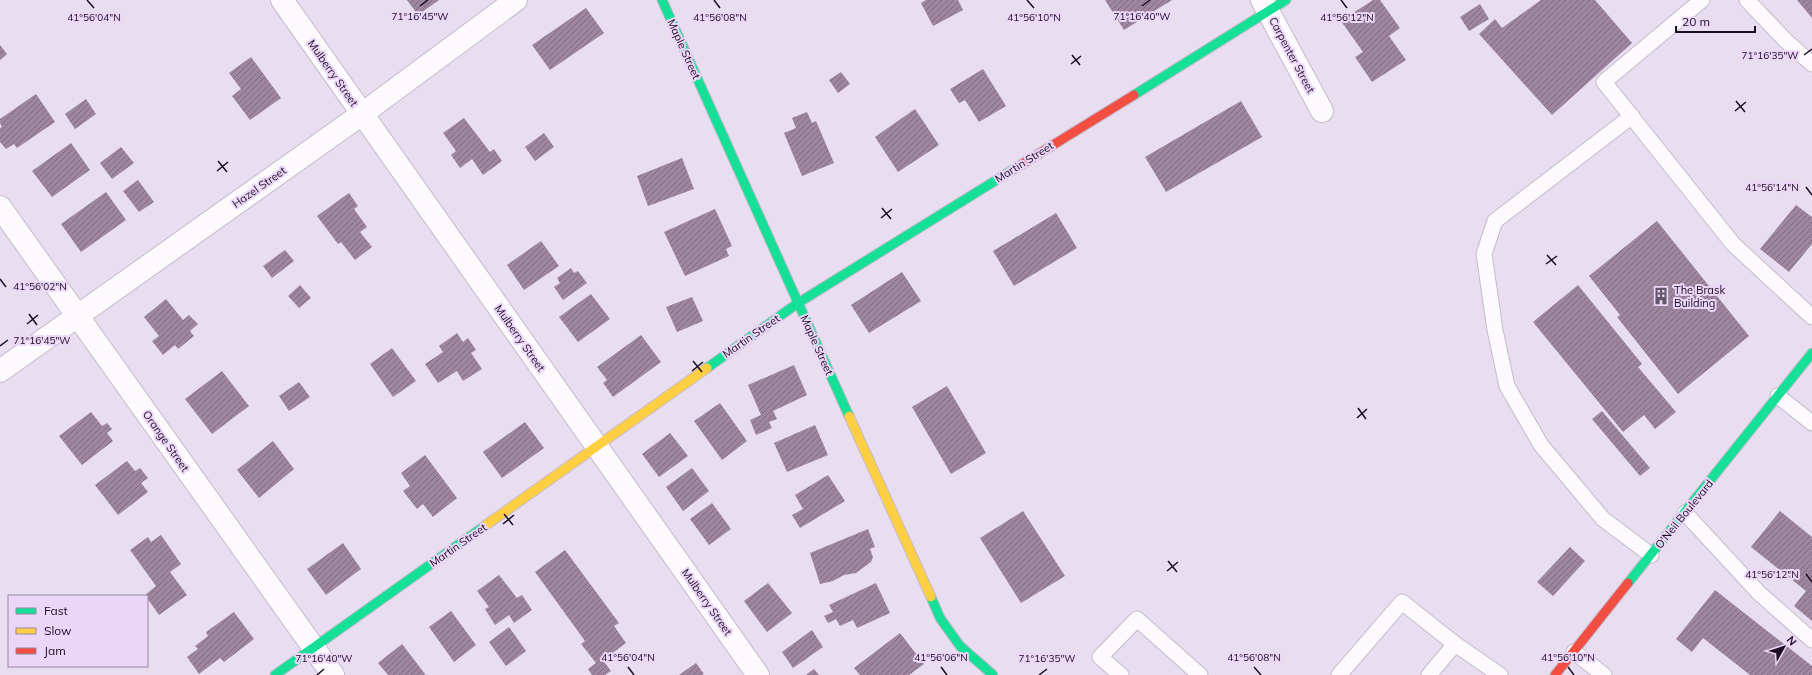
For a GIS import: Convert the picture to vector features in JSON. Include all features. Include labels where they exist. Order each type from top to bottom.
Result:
[{"type":"street","name":"Mulberry Street","points":[[282,0],[758,675]]},
{"type":"street","name":"Hazel Street","points":[[0,371],[362,114],[516,0]]},
{"type":"street","name":"Maple Street","points":[[662,0],[940,618],[960,646],[989,674]]},
{"type":"street","name":"Martin Street","points":[[275,675],[798,303],[1272,4]]},
{"type":"street","name":"Carpenter Street","points":[[1272,4],[1322,111]]},
{"type":"street","name":"Orange Street","points":[[0,206],[333,675]]},
{"type":"street","name":"O'Neil Boulevard","points":[[1555,675],[1812,353]]},
{"type":"lane","points":[[1702,0],[1604,82],[1733,244],[1812,318]]},
{"type":"lane","points":[[1747,0],[1786,41],[1812,64]]},
{"type":"lane","points":[[1632,116],[1496,221],[1484,254],[1495,330],[1507,386],[1541,445],[1603,519],[1651,555]]},
{"type":"lane","points":[[1778,396],[1812,423]]},
{"type":"lane","points":[[1685,513],[1759,593],[1812,640]]},
{"type":"lane","points":[[1339,675],[1402,602],[1456,644],[1500,675]]},
{"type":"lane","points":[[1121,675],[1100,657],[1137,619],[1200,675]]},
{"type":"lane","points":[[1429,675],[1456,644]]},
{"type":"lane","points":[[1574,652],[1604,675]]},
{"type":"building","points":[[407,0],[439,0],[418,15]]},
{"type":"building","points":[[926,0],[958,0],[963,10],[933,26],[921,3]]},
{"type":"building","points":[[1105,0],[1172,0],[1124,30]]},
{"type":"building","points":[[1373,0],[1380,0],[1400,28],[1389,36],[1406,60],[1372,82],[1355,57],[1363,52],[1341,21]]},
{"type":"building","points":[[1541,0],[1595,0],[1632,43],[1552,115],[1479,34],[1495,19],[1502,28]]},
{"type":"building","points":[[1797,0],[1812,0],[1812,18]]},
{"type":"building","points":[[1480,4],[1489,19],[1469,31],[1460,17]]},
{"type":"building","points":[[586,8],[604,33],[550,70],[532,45]]},
{"type":"building","points":[[0,45],[7,54],[0,60]]},
{"type":"building","points":[[251,57],[281,98],[250,120],[232,96],[241,89],[229,73]]},
{"type":"building","points":[[983,69],[1006,106],[979,122],[965,100],[959,103],[950,89]]},
{"type":"building","points":[[841,72],[850,84],[838,93],[829,80]]},
{"type":"building","points":[[36,94],[55,122],[17,148],[14,144],[6,149],[0,142],[0,128],[2,127],[0,119]]},
{"type":"building","points":[[86,99],[96,114],[75,129],[65,114]]},
{"type":"building","points":[[1241,101],[1262,137],[1166,192],[1145,157]]},
{"type":"building","points":[[915,109],[939,145],[898,172],[875,137]]},
{"type":"building","points":[[807,112],[812,123],[816,121],[834,163],[802,176],[784,133],[796,128],[792,118]]},
{"type":"building","points":[[464,118],[490,152],[494,149],[502,161],[483,175],[472,159],[460,168],[451,155],[456,151],[443,133]]},
{"type":"building","points":[[544,133],[554,147],[535,161],[525,147]]},
{"type":"building","points":[[71,143],[90,170],[52,197],[32,171]]},
{"type":"building","points":[[121,147],[134,163],[112,179],[100,163]]},
{"type":"building","points":[[682,158],[694,189],[648,206],[637,176]]},
{"type":"building","points":[[138,180],[154,202],[139,212],[123,191]]},
{"type":"building","points":[[106,192],[126,220],[81,252],[61,224]]},
{"type":"building","points":[[349,193],[358,206],[354,209],[367,227],[360,232],[372,247],[355,260],[341,242],[338,244],[317,216]]},
{"type":"building","points":[[1796,205],[1812,217],[1812,244],[1789,272],[1760,249]]},
{"type":"building","points":[[715,209],[732,246],[726,249],[729,256],[685,276],[664,232]]},
{"type":"building","points":[[1056,213],[1077,248],[1014,286],[993,251]]},
{"type":"building","name":"The Brask Building","points":[[1657,221],[1749,336],[1678,394],[1617,317],[1620,315],[1589,276]]},
{"type":"building","points":[[541,241],[559,266],[524,290],[507,265]]},
{"type":"building","points":[[285,250],[294,261],[272,278],[263,266]]},
{"type":"building","points":[[571,268],[574,273],[578,271],[587,283],[563,300],[554,287],[560,283],[557,278]]},
{"type":"building","points":[[902,272],[921,301],[869,333],[851,305]]},
{"type":"building","points":[[300,285],[311,298],[299,308],[288,296]]},
{"type":"building","points":[[1578,285],[1642,364],[1638,367],[1676,412],[1655,429],[1644,415],[1623,432],[1533,322]]},
{"type":"building","points":[[591,294],[610,319],[578,342],[559,317]]},
{"type":"building","points":[[692,297],[703,321],[677,332],[666,307]]},
{"type":"building","points":[[166,299],[183,320],[189,315],[198,324],[190,331],[194,336],[178,349],[175,345],[163,355],[152,341],[159,336],[144,317]]},
{"type":"building","points":[[457,333],[463,342],[468,338],[476,350],[471,353],[482,369],[463,381],[457,371],[438,383],[425,364],[443,352],[439,346]]},
{"type":"building","points":[[641,335],[661,362],[613,397],[603,383],[607,380],[597,367]]},
{"type":"building","points":[[392,348],[416,381],[393,397],[370,364]]},
{"type":"building","points":[[794,365],[807,395],[773,411],[777,419],[769,422],[772,428],[756,435],[750,420],[761,415],[748,385]]},
{"type":"building","points":[[222,371],[249,406],[212,434],[185,399]]},
{"type":"building","points":[[299,382],[310,397],[289,411],[279,396]]},
{"type":"building","points":[[947,386],[986,453],[951,474],[912,407]]},
{"type":"building","points":[[720,403],[747,441],[722,460],[694,421]]},
{"type":"building","points":[[1602,411],[1650,468],[1640,476],[1592,419]]},
{"type":"building","points":[[91,412],[102,426],[107,423],[112,429],[107,433],[113,441],[82,465],[59,436]]},
{"type":"building","points":[[525,422],[544,448],[502,478],[483,452]]},
{"type":"building","points":[[815,425],[828,455],[787,472],[774,443]]},
{"type":"building","points":[[670,433],[688,456],[659,477],[642,454]]},
{"type":"building","points":[[273,441],[294,469],[259,498],[237,470]]},
{"type":"building","points":[[425,455],[457,498],[433,517],[423,504],[417,509],[403,491],[410,486],[401,473]]},
{"type":"building","points":[[127,461],[135,471],[140,468],[148,478],[141,483],[148,492],[118,515],[95,485]]},
{"type":"building","points":[[692,468],[709,491],[683,511],[666,487]]},
{"type":"building","points":[[828,475],[845,501],[800,528],[792,515],[803,509],[795,495]]},
{"type":"building","points":[[712,503],[731,529],[709,545],[690,519]]},
{"type":"building","points":[[1023,511],[1065,576],[1021,603],[980,538]]},
{"type":"building","points":[[1780,511],[1812,537],[1812,621],[1794,606],[1806,591],[1751,547]]},
{"type":"building","points":[[868,529],[875,547],[870,549],[873,557],[871,562],[856,573],[844,575],[833,581],[820,584],[810,553]]},
{"type":"building","points":[[161,535],[181,564],[170,572],[187,595],[159,615],[148,599],[148,595],[145,595],[156,586],[130,550],[148,537],[151,542]]},
{"type":"building","points":[[343,543],[361,569],[326,595],[307,569]]},
{"type":"building","points":[[1570,547],[1585,561],[1553,596],[1537,582]]},
{"type":"building","points":[[565,550],[619,623],[614,626],[626,643],[603,660],[611,671],[605,675],[592,675],[588,669],[596,663],[581,644],[585,641],[535,572]]},
{"type":"building","points":[[499,575],[517,598],[522,595],[532,610],[514,623],[509,615],[495,625],[485,609],[489,607],[477,591]]},
{"type":"building","points":[[768,583],[792,613],[767,632],[744,601]]},
{"type":"building","points":[[876,583],[890,613],[857,628],[853,620],[840,626],[836,619],[828,623],[824,616],[833,612],[829,605]]},
{"type":"building","points":[[1715,590],[1812,666],[1812,675],[1750,675],[1703,638],[1692,652],[1676,639]]},
{"type":"building","points":[[451,611],[476,645],[454,662],[429,627]]},
{"type":"building","points":[[234,612],[254,639],[224,662],[220,658],[199,674],[187,657],[198,649],[195,646],[208,636],[206,632]]},
{"type":"building","points":[[509,627],[526,651],[506,666],[489,642]]},
{"type":"building","points":[[812,630],[823,647],[793,668],[782,652]]},
{"type":"building","points":[[900,633],[924,664],[909,675],[860,675],[854,668]]},
{"type":"building","points":[[402,644],[425,674],[424,675],[388,675],[378,663]]},
{"type":"building","points":[[696,663],[704,674],[679,675]]},
{"type":"building","points":[[814,669],[819,675],[806,675]]},
{"type":"traffic: fast","points":[[662,0],[849,416]]},
{"type":"traffic: fast","points":[[1134,95],[1286,0]]},
{"type":"traffic: fast","points":[[707,368],[798,303],[1019,166]]},
{"type":"traffic: fast","points":[[1628,583],[1812,353]]},
{"type":"traffic: fast","points":[[275,675],[486,525]]},
{"type":"traffic: fast","points":[[931,597],[940,618],[960,646],[993,675]]},
{"type":"traffic: slow","points":[[486,525],[707,368]]},
{"type":"traffic: slow","points":[[849,416],[931,597]]},
{"type":"traffic: jam","points":[[1019,166],[1134,95]]},
{"type":"traffic: jam","points":[[1555,675],[1628,583]]},
{"type":"place","name":"The Brask Building","points":[[1661,296]]}]
